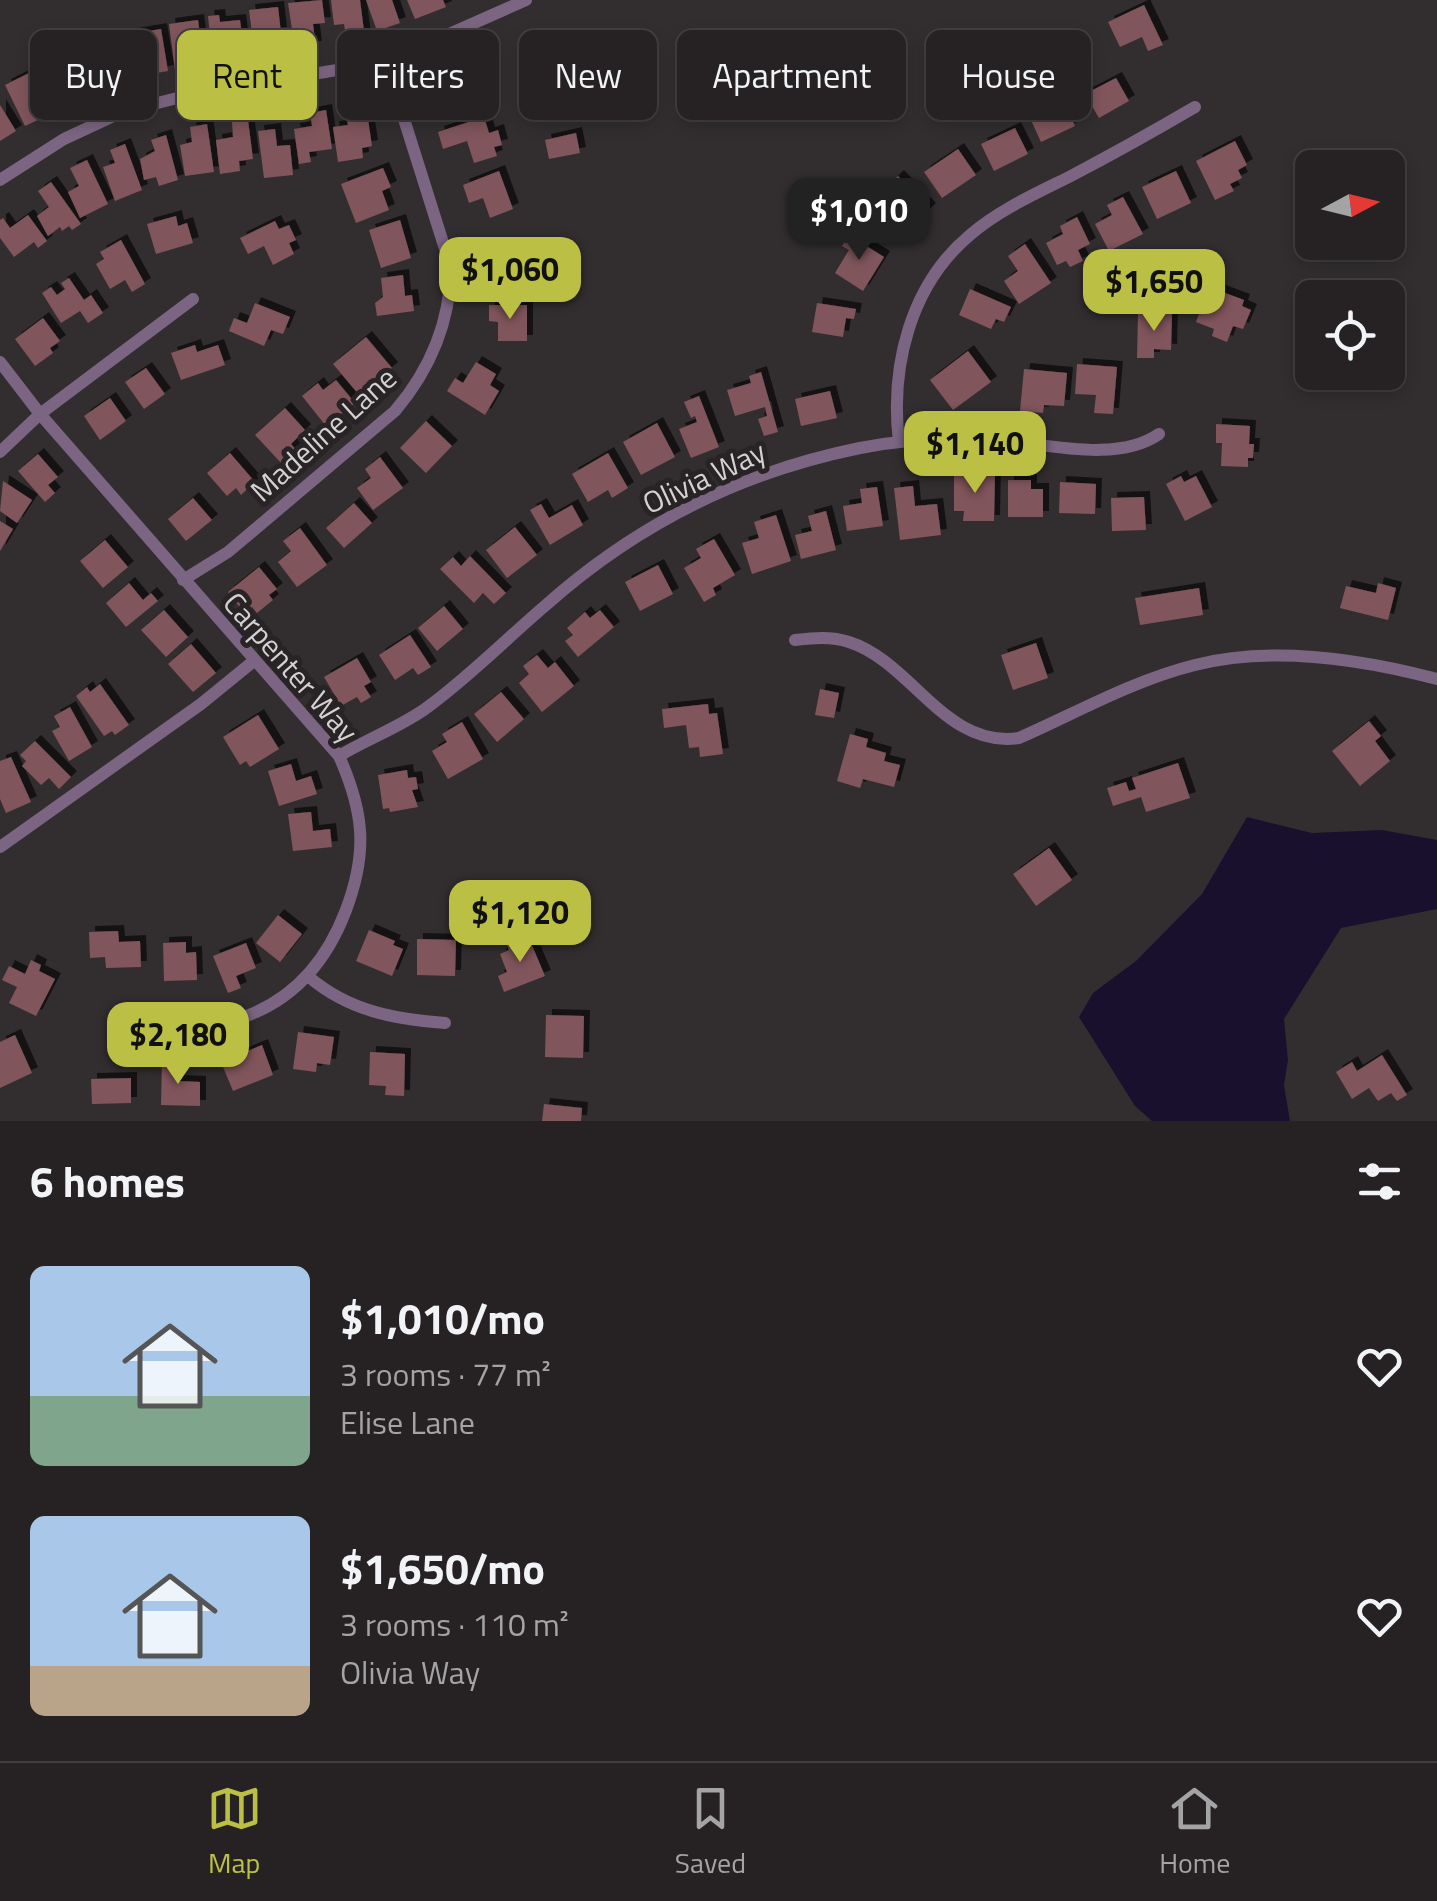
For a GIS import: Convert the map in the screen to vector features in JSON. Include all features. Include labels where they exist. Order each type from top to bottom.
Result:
[{"type":"street","points":[[458,30],[526,0]]},
{"type":"street","points":[[0,180],[93,124],[152,103],[337,71]]},
{"type":"street","points":[[899,442],[895,399],[902,347],[928,286],[956,250],[992,219],[1195,107]]},
{"type":"street","name":"Madeline Lane","points":[[183,580],[228,552],[395,411],[432,358],[450,298],[451,268],[404,120]]},
{"type":"street","points":[[0,452],[40,414],[193,298]]},
{"type":"street","name":"Carpenter Way","points":[[0,362],[40,414],[339,756],[358,808],[361,865],[339,929],[309,977],[257,1011],[207,1028],[143,1030],[116,1026]]},
{"type":"street","name":"Olivia Way","points":[[339,756],[425,709],[623,543],[719,490],[772,470],[899,442],[980,439],[1111,450],[1143,445],[1158,434]]},
{"type":"street","points":[[795,640],[832,638],[862,648],[972,733],[1002,740],[1019,738],[1166,673],[1227,659],[1320,658],[1382,665],[1437,680]]},
{"type":"street","points":[[0,847],[201,704],[255,660]]},
{"type":"street","points":[[309,977],[348,1004],[396,1018],[445,1023]]},
{"type":"shaded area","points":[[1247,817],[1312,833],[1382,830],[1437,840],[1437,909],[1341,928],[1284,1019],[1288,1060],[1284,1085],[1290,1121],[1152,1121],[1135,1106],[1079,1017],[1093,993],[1136,961],[1202,894]]},
{"type":"building","points":[[322,0],[325,23],[313,24],[314,30],[292,30],[288,3]]},
{"type":"building","points":[[331,0],[360,0],[364,30],[345,30],[344,24],[334,25]]},
{"type":"building","points":[[366,0],[392,0],[400,23],[377,30]]},
{"type":"building","points":[[407,0],[443,0],[446,7],[415,19]]},
{"type":"building","points":[[1144,5],[1163,45],[1148,51],[1142,37],[1120,47],[1108,22]]},
{"type":"building","points":[[278,7],[281,30],[252,30],[249,10]]},
{"type":"building","points":[[219,15],[220,22],[240,20],[241,30],[210,30],[208,16]]},
{"type":"building","points":[[198,20],[199,30],[177,30],[177,70],[175,70],[169,24]]},
{"type":"building","points":[[161,29],[168,71],[157,73],[157,30]]},
{"type":"building","points":[[30,72],[30,120],[38,120],[25,126],[5,85]]},
{"type":"building","points":[[1116,78],[1129,101],[1099,118],[1091,104],[1091,91]]},
{"type":"building","points":[[0,105],[16,131],[0,141]]},
{"type":"building","points":[[326,110],[332,149],[309,152],[311,162],[299,164],[294,129],[312,126],[317,112]]},
{"type":"building","points":[[248,120],[253,159],[239,161],[240,171],[220,174],[216,140],[233,137],[232,122]]},
{"type":"building","points":[[347,120],[368,120],[372,146],[362,148],[363,158],[338,162],[333,127],[348,125]]},
{"type":"building","points":[[485,120],[489,133],[498,130],[502,145],[494,147],[497,156],[474,163],[467,141],[443,149],[438,132]]},
{"type":"building","points":[[1031,120],[1072,120],[1075,126],[1041,142]]},
{"type":"building","points":[[207,124],[214,172],[185,176],[180,145],[192,142],[190,127]]},
{"type":"building","points":[[1015,128],[1028,154],[994,171],[981,144]]},
{"type":"building","points":[[275,129],[277,146],[290,145],[293,175],[264,178],[258,131]]},
{"type":"building","points":[[576,133],[580,153],[549,159],[545,140]]},
{"type":"building","points":[[166,135],[178,180],[159,186],[156,177],[144,180],[140,159],[155,151],[151,140]]},
{"type":"building","points":[[1235,141],[1247,165],[1238,170],[1242,178],[1230,184],[1234,191],[1215,200],[1196,161]]},
{"type":"building","points":[[125,144],[142,190],[115,201],[103,167],[115,163],[110,150]]},
{"type":"building","points":[[958,149],[976,175],[942,198],[924,172]]},
{"type":"building","points":[[87,160],[108,204],[80,218],[68,192],[79,186],[70,168]]},
{"type":"building","points":[[383,168],[391,187],[382,191],[389,210],[356,223],[341,184]]},
{"type":"building","points":[[499,171],[513,209],[490,218],[483,198],[469,203],[463,185]]},
{"type":"building","points":[[1176,171],[1191,203],[1157,219],[1142,187]]},
{"type":"building","points":[[898,176],[930,209],[917,221],[906,210],[889,226],[876,212],[883,206],[875,198]]},
{"type":"building","points":[[51,182],[81,224],[72,230],[69,226],[62,231],[60,227],[48,236],[37,216],[49,207],[38,191]]},
{"type":"building","points":[[1123,197],[1143,234],[1109,251],[1095,224],[1112,215],[1107,205]]},
{"type":"building","points":[[28,215],[47,241],[38,248],[34,242],[14,257],[0,238],[0,220],[3,218],[10,228]]},
{"type":"building","points":[[176,216],[178,226],[187,223],[193,243],[156,254],[147,224]]},
{"type":"building","points":[[1077,217],[1090,244],[1078,250],[1083,261],[1070,267],[1066,261],[1057,265],[1046,243],[1063,234],[1060,226]]},
{"type":"building","points":[[400,220],[411,258],[381,268],[369,230]]},
{"type":"building","points":[[275,221],[279,229],[289,225],[296,240],[289,243],[294,254],[273,265],[264,246],[248,254],[240,238]]},
{"type":"building","points":[[849,235],[884,257],[863,291],[835,273],[849,250],[842,246]]},
{"type":"building","points":[[121,240],[145,284],[132,292],[125,280],[110,289],[96,264],[104,259],[100,252]]},
{"type":"building","points":[[515,243],[516,258],[525,257],[527,270],[517,271],[517,279],[493,281],[492,271],[483,272],[481,246]]},
{"type":"building","points":[[1025,244],[1051,283],[1019,304],[1004,281],[1018,271],[1008,256]]},
{"type":"building","points":[[403,275],[405,296],[412,295],[414,311],[377,316],[375,303],[383,297],[381,278]]},
{"type":"building","points":[[69,278],[84,300],[91,295],[103,313],[88,323],[80,311],[61,323],[42,293],[51,287],[57,295],[65,289],[61,283]]},
{"type":"building","points":[[1209,287],[1244,300],[1242,306],[1251,310],[1243,329],[1233,326],[1227,342],[1212,336],[1214,329],[1196,322]]},
{"type":"building","points":[[970,289],[1011,307],[1004,322],[996,319],[991,329],[959,315]]},
{"type":"building","points":[[255,303],[290,317],[283,334],[271,330],[264,346],[229,331],[234,318],[247,323]]},
{"type":"building","points":[[817,303],[856,309],[854,319],[846,318],[843,337],[812,332]]},
{"type":"building","points":[[489,305],[527,305],[527,341],[498,341],[498,322],[489,321]]},
{"type":"building","points":[[1138,313],[1172,314],[1171,350],[1154,349],[1154,358],[1137,358]]},
{"type":"building","points":[[43,318],[60,341],[50,348],[53,353],[35,366],[15,339]]},
{"type":"building","points":[[366,337],[392,368],[360,396],[333,364]]},
{"type":"building","points":[[195,345],[197,352],[218,345],[225,365],[181,380],[171,353]]},
{"type":"building","points":[[968,351],[991,382],[953,410],[930,380]]},
{"type":"building","points":[[476,362],[496,374],[490,385],[499,391],[485,415],[447,391],[455,378],[463,383]]},
{"type":"building","points":[[1077,364],[1117,367],[1113,414],[1094,413],[1096,395],[1075,394]]},
{"type":"building","points":[[146,368],[165,394],[144,409],[125,382]]},
{"type":"building","points":[[1024,369],[1067,373],[1064,406],[1044,405],[1043,413],[1020,411]]},
{"type":"building","points":[[761,372],[778,432],[764,436],[758,419],[767,416],[765,407],[735,416],[727,390],[751,383],[749,376]]},
{"type":"building","points":[[336,380],[355,403],[326,426],[302,396],[318,383],[323,390]]},
{"type":"building","points":[[830,391],[837,418],[801,426],[795,399]]},
{"type":"building","points":[[699,396],[719,447],[691,458],[679,429],[697,422],[684,402]]},
{"type":"building","points":[[110,398],[126,421],[100,440],[84,416]]},
{"type":"building","points":[[285,408],[305,430],[291,444],[297,451],[282,464],[255,435]]},
{"type":"building","points":[[426,421],[452,446],[426,473],[400,448]]},
{"type":"building","points":[[657,423],[675,457],[641,475],[623,442]]},
{"type":"building","points":[[1216,424],[1250,426],[1249,444],[1254,444],[1248,467],[1221,466],[1222,443],[1216,443]]},
{"type":"building","points":[[230,453],[255,482],[241,495],[236,488],[227,496],[207,473]]},
{"type":"building","points":[[608,453],[628,488],[612,498],[608,490],[588,502],[572,474]]},
{"type":"building","points":[[38,454],[58,477],[48,485],[55,493],[45,502],[18,471]]},
{"type":"building","points":[[380,457],[403,488],[373,510],[357,488],[371,478],[365,469]]},
{"type":"building","points":[[954,472],[995,473],[994,521],[963,521],[964,511],[954,511]]},
{"type":"building","points":[[1181,476],[1184,482],[1196,476],[1212,507],[1185,521],[1166,484]]},
{"type":"building","points":[[1008,480],[1031,480],[1031,489],[1043,489],[1043,517],[1008,517]]},
{"type":"building","points":[[3,481],[32,500],[17,523],[0,511]]},
{"type":"building","points":[[1060,482],[1096,484],[1095,514],[1059,513]]},
{"type":"building","points":[[913,486],[915,506],[937,504],[941,535],[900,540],[894,488]]},
{"type":"building","points":[[877,487],[883,526],[847,531],[843,506],[862,503],[860,489]]},
{"type":"building","points":[[1144,497],[1146,530],[1112,531],[1111,498]]},
{"type":"building","points":[[193,498],[212,520],[186,541],[168,519]]},
{"type":"building","points":[[354,503],[372,523],[344,548],[326,528]]},
{"type":"building","points":[[541,504],[549,518],[572,505],[583,525],[550,545],[530,510]]},
{"type":"building","points":[[826,511],[836,550],[801,559],[795,535],[812,531],[808,516]]},
{"type":"building","points":[[776,515],[791,561],[752,574],[742,543],[759,538],[754,522]]},
{"type":"building","points":[[0,521],[13,529],[0,551]]},
{"type":"building","points":[[515,527],[537,555],[507,578],[486,550]]},
{"type":"building","points":[[300,528],[327,565],[297,587],[278,562],[291,551],[283,541]]},
{"type":"building","points":[[714,539],[735,575],[713,588],[716,595],[704,602],[684,568],[701,558],[696,549]]},
{"type":"building","points":[[105,540],[128,567],[103,588],[80,561]]},
{"type":"building","points":[[470,556],[506,593],[494,604],[483,593],[474,603],[440,569],[453,557],[461,566]]},
{"type":"building","points":[[658,565],[673,594],[640,611],[625,582]]},
{"type":"building","points":[[259,567],[277,589],[269,595],[273,600],[257,613],[252,607],[244,613],[228,592]]},
{"type":"building","points":[[129,583],[143,600],[151,593],[158,601],[126,627],[106,603]]},
{"type":"building","points":[[1378,583],[1396,588],[1388,620],[1340,608],[1346,586],[1376,593]]},
{"type":"building","points":[[1199,588],[1203,615],[1140,625],[1135,598]]},
{"type":"building","points":[[444,606],[463,629],[437,651],[418,628]]},
{"type":"building","points":[[164,610],[188,637],[166,657],[141,630]]},
{"type":"building","points":[[600,610],[614,627],[578,657],[565,641],[573,635],[567,628],[585,612],[590,618]]},
{"type":"building","points":[[410,635],[431,667],[418,675],[413,668],[395,680],[379,655]]},
{"type":"building","points":[[1036,643],[1048,678],[1013,690],[1001,655]]},
{"type":"building","points":[[191,644],[216,673],[193,692],[168,664]]},
{"type":"building","points":[[537,655],[548,668],[555,662],[574,686],[542,712],[519,683],[529,674],[523,666]]},
{"type":"building","points":[[357,658],[371,682],[364,686],[371,697],[361,703],[357,697],[341,706],[324,677]]},
{"type":"building","points":[[100,684],[129,725],[115,735],[112,731],[104,736],[76,696],[87,687],[90,692]]},
{"type":"building","points":[[820,689],[839,693],[834,718],[815,715]]},
{"type":"building","points":[[501,692],[524,719],[497,742],[474,714]]},
{"type":"building","points":[[708,704],[709,714],[717,713],[723,754],[700,757],[699,747],[689,748],[686,725],[664,728],[662,709]]},
{"type":"building","points":[[70,707],[92,747],[69,761],[52,731],[60,727],[54,716]]},
{"type":"building","points":[[258,715],[279,749],[250,767],[246,761],[240,765],[223,737]]},
{"type":"building","points":[[1369,721],[1381,736],[1375,741],[1390,761],[1360,786],[1332,751]]},
{"type":"building","points":[[462,722],[483,759],[448,779],[432,751],[447,742],[442,734]]},
{"type":"building","points":[[850,734],[868,739],[866,747],[886,753],[884,761],[900,765],[894,787],[863,779],[860,788],[837,781]]},
{"type":"building","points":[[35,741],[71,777],[59,789],[49,778],[41,785],[22,766],[26,761],[20,755]]},
{"type":"building","points":[[11,757],[31,802],[6,813],[0,799],[0,761]]},
{"type":"building","points":[[1178,763],[1190,798],[1146,812],[1141,797],[1113,806],[1107,788],[1126,782],[1129,791],[1136,789],[1132,778]]},
{"type":"building","points":[[291,764],[296,781],[311,776],[317,794],[279,806],[268,771]]},
{"type":"building","points":[[407,770],[408,778],[416,777],[418,789],[412,790],[418,807],[390,812],[389,808],[383,809],[378,775]]},
{"type":"building","points":[[311,812],[313,831],[330,829],[332,847],[293,851],[288,814]]},
{"type":"building","points":[[1049,848],[1072,880],[1036,906],[1013,874]]},
{"type":"building","points":[[278,915],[302,934],[280,962],[256,943]]},
{"type":"building","points":[[369,930],[395,941],[393,945],[403,949],[392,976],[356,961]]},
{"type":"building","points":[[118,931],[119,942],[140,941],[141,967],[106,968],[105,957],[90,958],[89,932]]},
{"type":"building","points":[[528,936],[545,976],[504,992],[498,976],[507,972],[500,954],[509,950],[507,945]]},
{"type":"building","points":[[417,939],[456,940],[455,976],[417,975]]},
{"type":"building","points":[[186,942],[186,953],[196,952],[197,980],[164,981],[163,943]]},
{"type":"building","points":[[246,943],[256,968],[236,976],[241,988],[228,993],[213,956]]},
{"type":"building","points":[[31,960],[41,965],[39,971],[55,979],[36,1016],[9,1003],[17,987],[2,980],[9,966],[25,974]]},
{"type":"building","points":[[546,1015],[584,1016],[583,1058],[545,1057]]},
{"type":"building","points":[[298,1032],[334,1037],[330,1065],[317,1063],[316,1072],[293,1069]]},
{"type":"building","points":[[15,1035],[32,1073],[0,1088],[0,1042]]},
{"type":"building","points":[[262,1045],[273,1075],[233,1091],[221,1062]]},
{"type":"building","points":[[370,1052],[405,1054],[404,1096],[385,1095],[386,1086],[369,1085]]},
{"type":"building","points":[[1382,1055],[1407,1095],[1397,1101],[1391,1093],[1378,1101],[1369,1088],[1352,1099],[1336,1072],[1352,1062],[1357,1071]]},
{"type":"building","points":[[162,1060],[179,1060],[179,1081],[200,1082],[200,1106],[161,1105]]},
{"type":"building","points":[[131,1078],[131,1103],[92,1104],[91,1079]]},
{"type":"building","points":[[544,1104],[582,1108],[581,1121],[542,1121]]}]
